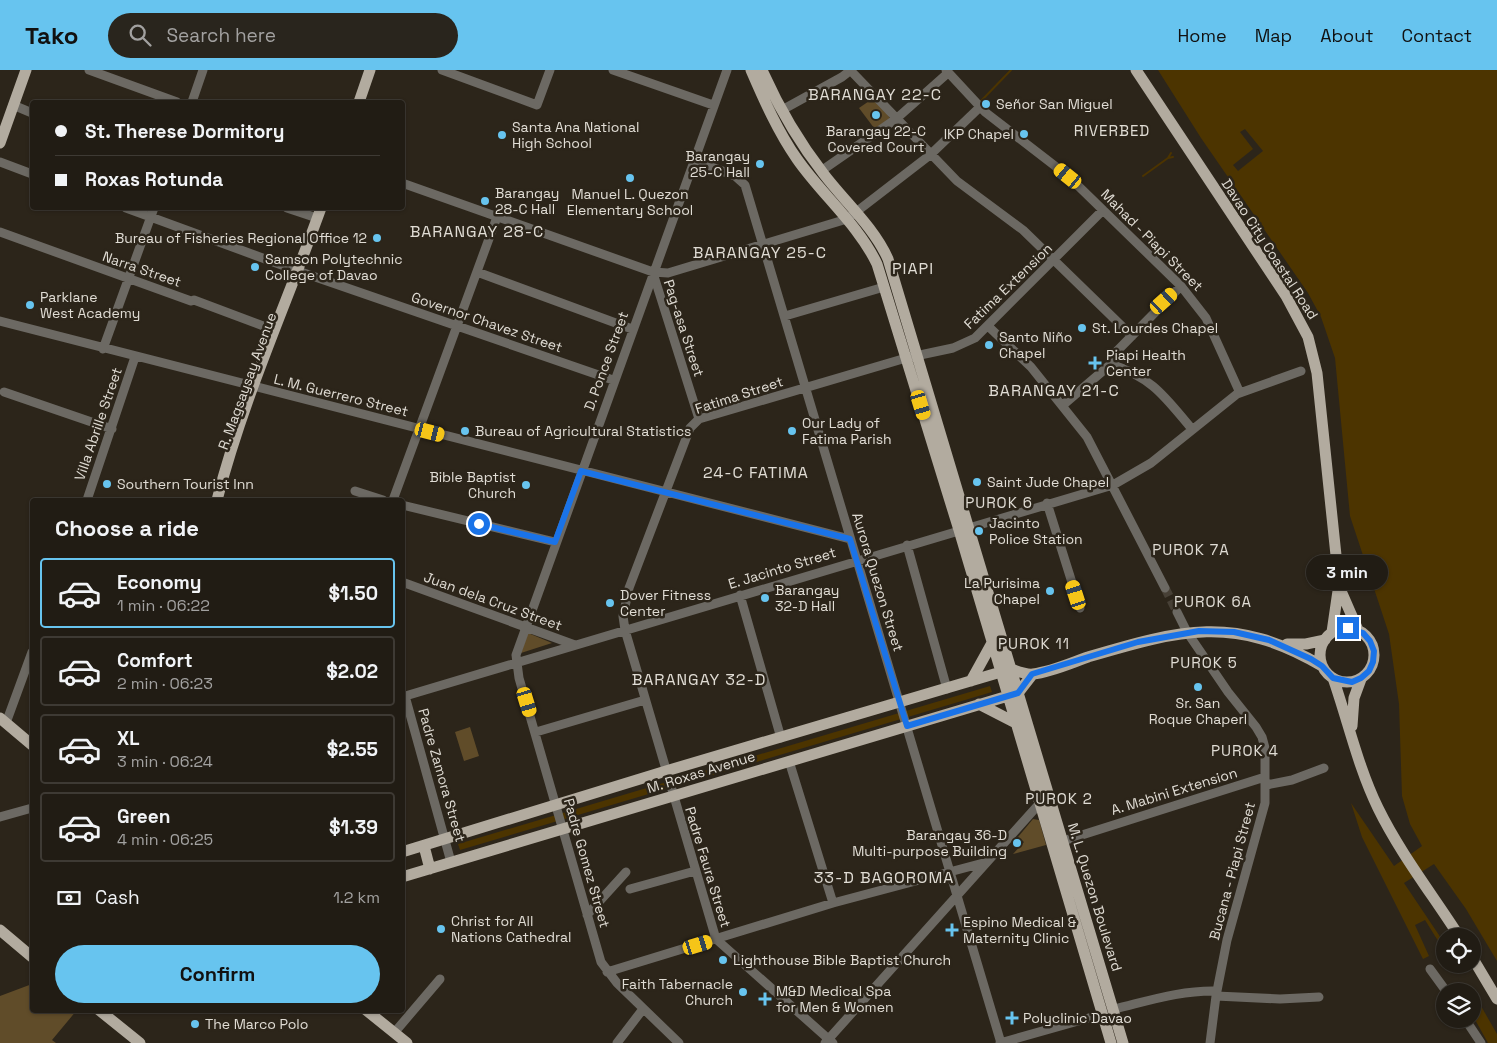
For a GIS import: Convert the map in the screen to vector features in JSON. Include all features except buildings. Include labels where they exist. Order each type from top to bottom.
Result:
[{"type":"main road","points":[[0,143],[26,70]]},
{"type":"main road","points":[[360,100],[370,70]]},
{"type":"main road","name":"M. L. Quezon Boulevard","points":[[751,70],[780,131],[797,159],[884,250],[911,356],[1006,671],[1063,841],[1108,1011],[1111,1043]]},
{"type":"main road","name":"M. L. Quezon Boulevard","points":[[762,70],[782,110],[851,216],[872,253],[911,356]]},
{"type":"main road","name":"Davao City Coastal Road","points":[[1136,70],[1286,296],[1308,337],[1317,373],[1339,584],[1358,630]]},
{"type":"main road","name":"R. Magsaysay Avenue","points":[[218,498],[233,466],[274,330],[319,213]]},
{"type":"main road","name":"R. Magsaysay Avenue","points":[[257,387],[298,285],[298,271]]},
{"type":"main road","name":"M. L. Quezon Boulevard","points":[[964,528],[992,643],[1006,671]]},
{"type":"main road","name":"Davao City Coastal Road","points":[[1329,636],[1339,584]]},
{"type":"main road","points":[[1280,644],[1306,644],[1329,636],[1342,628],[1358,630],[1370,641],[1374,651],[1371,667],[1361,678],[1353,705],[1352,733]]},
{"type":"main road","points":[[1006,671],[1032,674],[1138,642],[1187,632],[1234,632],[1280,644],[1322,666],[1333,678],[1375,801],[1404,852],[1454,928]]},
{"type":"main road","points":[[1322,666],[1320,655],[1329,636]]},
{"type":"main road","points":[[971,682],[992,643]]},
{"type":"main road","name":"M. Roxas Avenue","points":[[405,851],[446,840],[559,817],[669,784],[782,738],[1006,671]]},
{"type":"main road","points":[[1013,694],[1032,674]]},
{"type":"main road","points":[[1333,678],[1347,682],[1361,678]]},
{"type":"main road","name":"M. L. Quezon Boulevard","points":[[1013,694],[1016,724],[1040,803],[1108,1011],[1123,1043]]},
{"type":"main road","name":"M. Roxas Avenue","points":[[405,876],[451,862],[559,817],[669,784],[789,761],[1013,694]]},
{"type":"main road","points":[[979,704],[1016,724]]},
{"type":"main road","points":[[3,721],[30,743]]},
{"type":"main road","points":[[424,846],[430,869]]},
{"type":"main road","points":[[0,930],[30,954]]},
{"type":"main road","points":[[1481,972],[1497,999]]},
{"type":"main road","points":[[103,1013],[140,1043]]},
{"type":"main road","points":[[370,1013],[407,1043]]},
{"type":"street","points":[[89,70],[172,100]]},
{"type":"street","points":[[193,100],[204,70]]},
{"type":"street","points":[[442,70],[537,105],[550,70]]},
{"type":"street","points":[[613,70],[713,105]]},
{"type":"street","name":"D. Ponce Street","points":[[515,663],[517,648],[524,626],[727,70]]},
{"type":"street","points":[[782,110],[842,77],[850,70],[957,181],[1023,230],[1132,336]]},
{"type":"street","points":[[821,171],[896,119],[947,71]]},
{"type":"street","name":"Mahad - Piapi Street","points":[[947,71],[980,106],[1017,138],[1068,176],[1181,286],[1206,318],[1240,393]]},
{"type":"street","points":[[13,105],[30,112]]},
{"type":"street","points":[[405,184],[652,272],[673,272],[764,245],[851,216],[930,155],[980,106]]},
{"type":"street","name":"Aurora Quezon Street","points":[[694,160],[731,174],[742,181],[764,245],[1001,1043]]},
{"type":"street","points":[[0,162],[30,173]]},
{"type":"street","name":"Governor Chavez Street","points":[[139,210],[152,212],[298,271],[614,380]]},
{"type":"street","points":[[300,210],[319,213]]},
{"type":"street","name":"Fatima Extension","points":[[911,356],[967,343],[989,327],[1103,210]]},
{"type":"street","points":[[103,348],[152,212]]},
{"type":"street","points":[[394,498],[497,217]]},
{"type":"street","name":"Narra Street","points":[[0,232],[274,330]]},
{"type":"street","points":[[477,272],[632,329]]},
{"type":"street","name":"Pag-asa Street","points":[[652,272],[699,420]]},
{"type":"street","points":[[1063,406],[1111,364],[1116,352],[1181,286]]},
{"type":"street","points":[[785,316],[884,287]]},
{"type":"street","name":"L. M. Guerrero Street","points":[[0,321],[850,539]]},
{"type":"street","points":[[989,327],[1031,367],[1087,437],[1165,588]]},
{"type":"street","name":"Fatima Street","points":[[625,630],[623,616],[629,588],[690,428],[699,420],[911,356]]},
{"type":"street","name":"Villa Abrille Street","points":[[88,498],[135,357]]},
{"type":"street","points":[[1111,364],[1134,372],[1148,381],[1192,429]]},
{"type":"street","name":"E. Jacinto Street","points":[[405,696],[1047,503],[1113,485],[1144,468],[1240,393],[1301,371]]},
{"type":"street","points":[[4,392],[112,429]]},
{"type":"street","points":[[356,491],[377,498]]},
{"type":"street","points":[[1047,503],[1080,608]]},
{"type":"street","points":[[405,507],[555,542]]},
{"type":"street","points":[[907,545],[947,688]]},
{"type":"street","name":"Juan dela Cruz Street","points":[[405,583],[575,645]]},
{"type":"street","points":[[740,595],[782,738]]},
{"type":"street","name":"Bucana - Piapi Street","points":[[1177,612],[1187,632],[1262,737],[1266,781],[1265,803],[1240,890],[1216,994],[1210,1043]]},
{"type":"street","name":"Padre Faura Street","points":[[625,630],[694,871],[716,939]]},
{"type":"street","points":[[3,721],[30,657]]},
{"type":"street","name":"Padre Gomez Street","points":[[515,663],[601,962],[643,1010],[679,1043]]},
{"type":"street","name":"Padre Zamora Street","points":[[405,699],[451,862]]},
{"type":"street","points":[[536,732],[646,700]]},
{"type":"street","points":[[789,761],[833,903]]},
{"type":"street","name":"A. Mabini Extension","points":[[1063,841],[1266,781],[1292,780],[1324,768]]},
{"type":"street","points":[[716,939],[829,1042],[1040,803]]},
{"type":"street","points":[[0,817],[30,809]]},
{"type":"street","points":[[608,972],[833,903],[986,862]]},
{"type":"street","points":[[630,889],[694,871]]},
{"type":"street","points":[[587,915],[626,872]]},
{"type":"street","points":[[1430,969],[1440,983]]},
{"type":"street","points":[[394,1033],[440,979]]},
{"type":"street","points":[[1001,1043],[1108,1011],[1172,995],[1200,991],[1280,999],[1319,997]]},
{"type":"street","points":[[617,1043],[643,1010]]},
{"type":"street","points":[[1471,1028],[1481,1043]]},
{"type":"shaded area","points":[[1158,70],[1497,70],[1497,961],[1481,934],[1481,928],[1477,928],[1434,864],[1404,883],[1436,931],[1436,938],[1425,920],[1415,925],[1429,956],[1423,959],[1362,837],[1351,803],[1394,866],[1422,846],[1410,824],[1402,796],[1399,704],[1389,634],[1350,516],[1335,358],[1321,317],[1308,293],[1201,138]]},
{"type":"shaded area","name":"Barangay 22-C Covered Court","points":[[875,97],[892,121],[877,132],[859,108]]},
{"type":"shaded area","points":[[528,633],[552,643],[521,653]]},
{"type":"shaded area","points":[[990,686],[992,692],[460,850],[458,844]]},
{"type":"shaded area","points":[[470,727],[479,756],[464,761],[455,732]]},
{"type":"shaded area","points":[[1033,819],[1039,820],[1046,845],[1013,854],[1024,842],[1018,837]]},
{"type":"shaded area","points":[[30,985],[30,1013],[74,1013],[52,1040],[56,1043],[0,1043],[0,996]]},
{"type":"shaded area","points":[[1481,1006],[1497,1034],[1497,1043],[1488,1043],[1480,1028]]},
{"type":"pier","points":[[1245,129],[1263,151],[1238,171],[1233,165],[1253,149],[1240,132]]},
{"type":"waterway","points":[[980,102],[1011,70]]},
{"type":"waterway","points":[[1143,176],[1168,158],[1171,153]]},
{"type":"waterway","points":[[1168,158],[1173,157]]},
{"type":"tunnel","points":[[1165,588],[1177,612]]},
{"type":"place","name":"Señor San Miguel","points":[[986,104]]},
{"type":"place","name":"Barangay 22-C Covered Court","points":[[876,115]]},
{"type":"place","name":"IKP Chapel","points":[[1024,134]]},
{"type":"place","name":"Santa Ana National High School","points":[[502,135]]},
{"type":"place","name":"Barangay 25-C Hall","points":[[760,164]]},
{"type":"place","name":"Manuel L. Quezon Elementary School","points":[[630,178]]},
{"type":"place","name":"Barangay 28-C Hall","points":[[485,201]]},
{"type":"place","name":"Bureau of Fisheries Regional Office 12","points":[[377,238]]},
{"type":"place","name":"Samson Polytechnic College of Davao","points":[[255,267]]},
{"type":"place","name":"Parklane West Academy","points":[[30,305]]},
{"type":"place","name":"St. Lourdes Chapel","points":[[1082,328]]},
{"type":"place","name":"Santo Niño Chapel","points":[[989,345]]},
{"type":"place","name":"Piapi Health Center","points":[[1095,363]]},
{"type":"place","name":"Bureau of Agricultural Statistics","points":[[465,431]]},
{"type":"place","name":"Our Lady of Fatima Parish","points":[[792,431]]},
{"type":"place","name":"Saint Jude Chapel","points":[[977,482]]},
{"type":"place","name":"Southern Tourist Inn","points":[[107,484]]},
{"type":"place","name":"Bible Baptist Church","points":[[526,485]]},
{"type":"place","name":"Jacinto Police Station","points":[[979,531]]},
{"type":"place","name":"La Purisima Chapel","points":[[1050,591]]},
{"type":"place","name":"Barangay 32-D Hall","points":[[765,598]]},
{"type":"place","name":"Dover Fitness Center","points":[[610,603]]},
{"type":"place","name":"Sr. San Roque Chaperl","points":[[1198,687]]},
{"type":"place","name":"Barangay 36-D Multi-purpose Building","points":[[1017,843]]},
{"type":"place","name":"Christ for All Nations Cathedral","points":[[441,929]]},
{"type":"place","name":"Espino Medical & Maternity Clinic","points":[[952,930]]},
{"type":"place","name":"Lighthouse Bible Baptist Church","points":[[723,960]]},
{"type":"place","name":"Faith Tabernacle Church","points":[[743,992]]},
{"type":"place","name":"M&D Medical Spa for Men & Women","points":[[765,999]]},
{"type":"place","name":"Polyclinic Davao","points":[[1012,1018]]},
{"type":"place","name":"The Marco Polo","points":[[195,1024]]},
{"type":"district","name":"BARANGAY 22-C","points":[[875,94]]},
{"type":"district","name":"RIVERBED","points":[[1112,131]]},
{"type":"district","name":"BARANGAY 28-C","points":[[477,231]]},
{"type":"district","name":"BARANGAY 25-C","points":[[760,252]]},
{"type":"district","name":"PIAPI","points":[[913,268]]},
{"type":"district","name":"BARANGAY 21-C","points":[[1054,390]]},
{"type":"district","name":"24-C FATIMA","points":[[756,472]]},
{"type":"district","name":"PUROK 6","points":[[999,503]]},
{"type":"district","name":"PUROK 7A","points":[[1191,550]]},
{"type":"district","name":"PUROK 6A","points":[[1213,602]]},
{"type":"district","name":"PUROK 11","points":[[1034,644]]},
{"type":"district","name":"PUROK 5","points":[[1204,663]]},
{"type":"district","name":"BARANGAY 32-D","points":[[699,679]]},
{"type":"district","name":"PUROK 4","points":[[1245,751]]},
{"type":"district","name":"PUROK 2","points":[[1059,799]]},
{"type":"district","name":"33-D BAGOROMA","points":[[884,877]]},
{"type":"route","points":[[479,524],[555,542],[581,471],[850,539],[907,726],[1018,693],[1032,674],[1153,638],[1199,631],[1234,632],[1258,636],[1289,647],[1311,659],[1322,666],[1333,678],[1342,682],[1352,682],[1361,678],[1369,671],[1373,662],[1374,651],[1367,636],[1358,630],[1348,628]]}]
